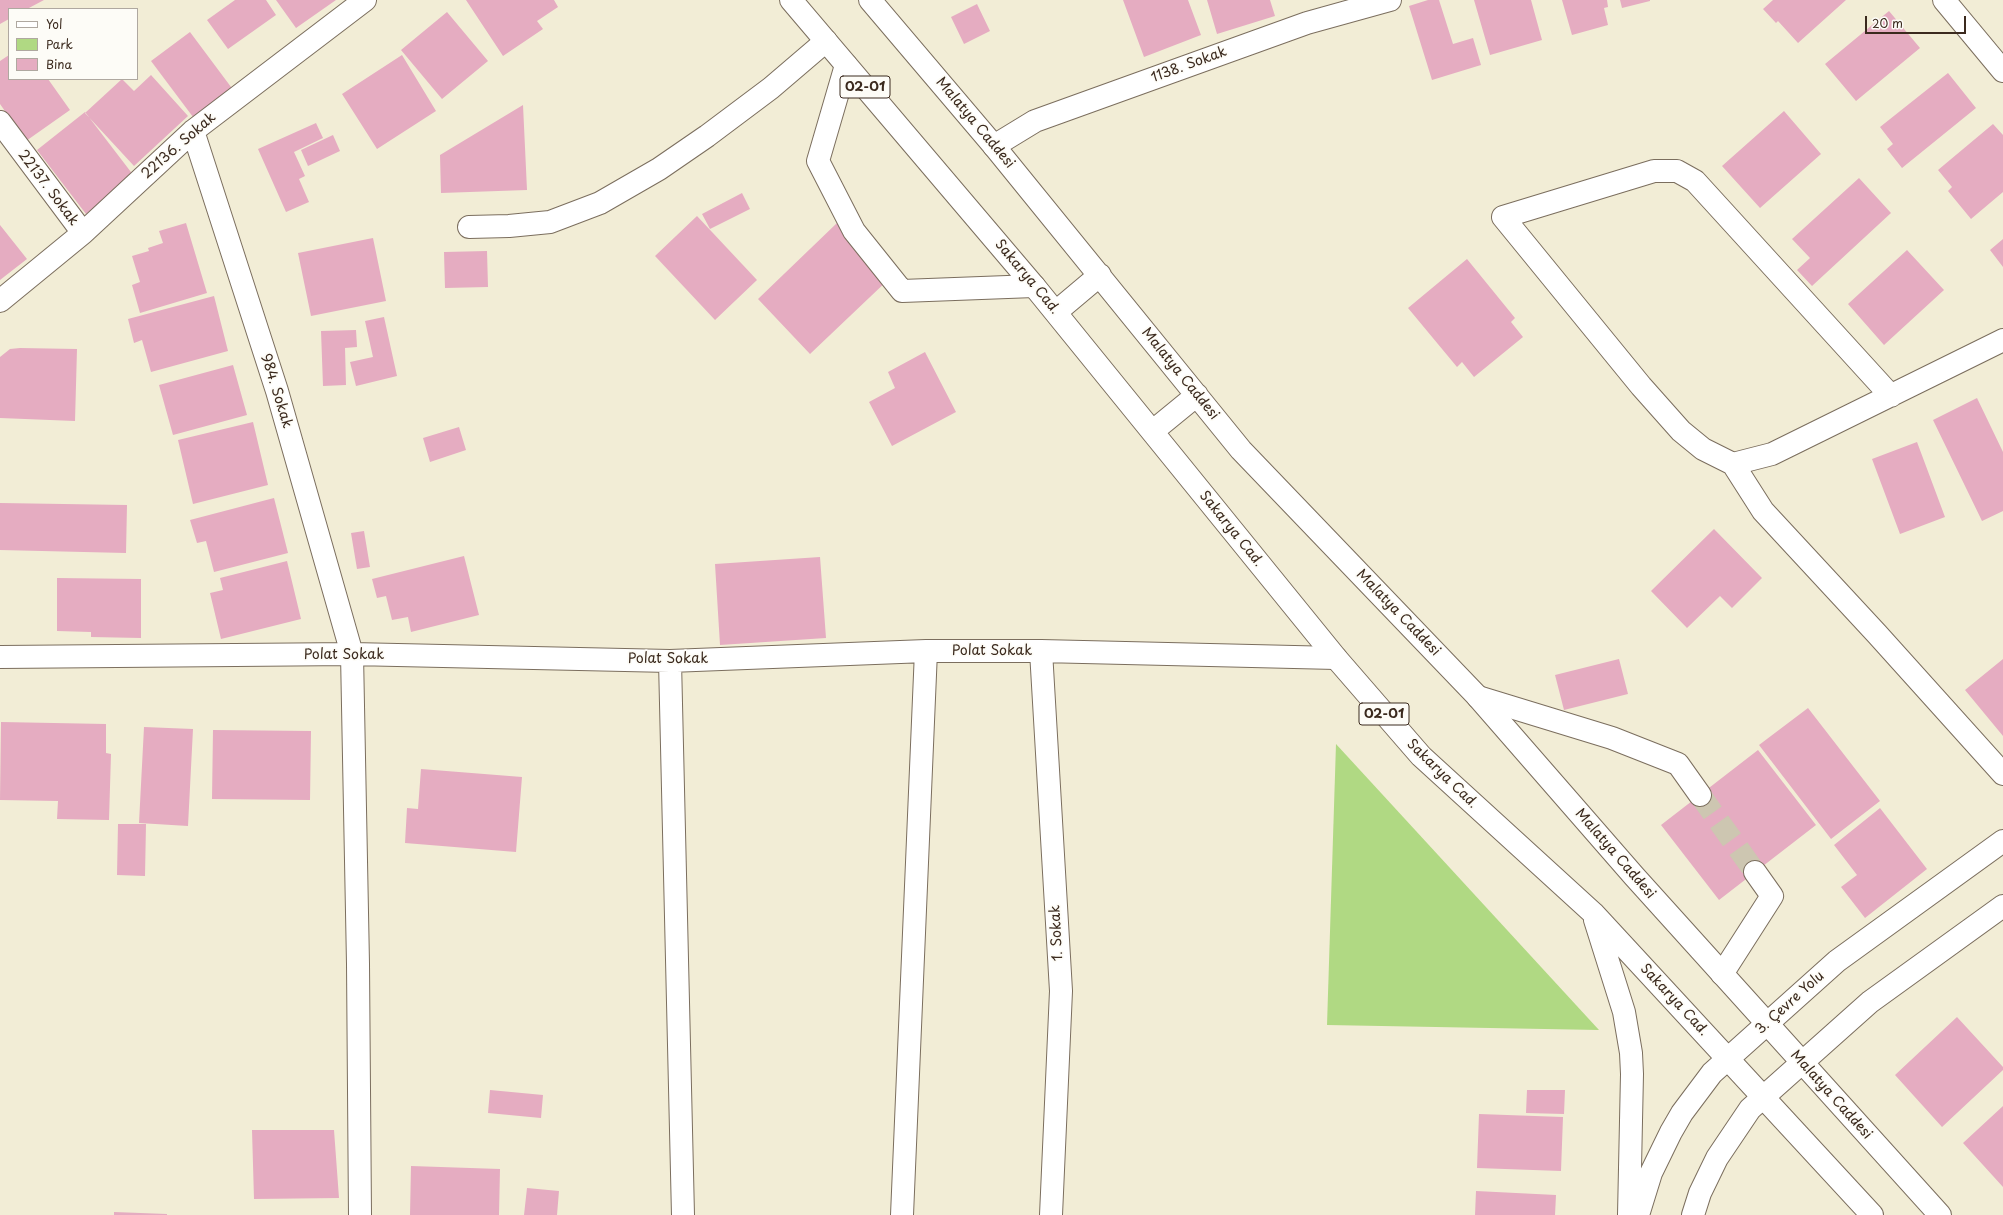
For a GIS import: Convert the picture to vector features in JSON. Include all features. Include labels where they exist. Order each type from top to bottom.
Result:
[{"type":"street","name":"22136. Sokak","points":[[0,301],[83,233],[193,131],[365,0]]},
{"type":"street","name":"02-01","points":[[791,0],[846,65]]},
{"type":"street","name":"Malatya Caddesi","points":[[870,0],[994,146],[1241,450],[1478,697],[1634,876],[1940,1215]]},
{"type":"street","name":"1138. Sokak","points":[[994,146],[1035,121],[1307,23],[1390,0]]},
{"type":"street","points":[[1944,0],[2003,71]]},
{"type":"street","points":[[469,227],[509,226],[550,222],[600,203],[659,169],[707,136],[771,88],[826,41]]},
{"type":"street","points":[[846,65],[818,161],[854,231],[902,291],[1034,286]]},
{"type":"street","name":"Sakarya Cad.","points":[[846,65],[1056,312],[1336,658],[1421,756],[1593,913],[1872,1215]]},
{"type":"street","name":"22137. Sokak","points":[[0,122],[83,233]]},
{"type":"street","name":"984. Sokak","points":[[193,131],[277,391],[352,654],[358,964],[360,1215]]},
{"type":"street","points":[[1891,396],[1696,181],[1677,171],[1654,171],[1503,217],[1641,386],[1681,431],[1703,449],[1734,464],[1763,511],[1878,634],[2003,774]]},
{"type":"street","points":[[1056,312],[1100,275]]},
{"type":"street","points":[[1734,464],[1772,454],[2003,340]]},
{"type":"street","points":[[1152,432],[1197,395]]},
{"type":"street","points":[[902,1215],[926,651]]},
{"type":"street","name":"Polat Sokak","points":[[0,657],[352,654],[670,661],[926,651],[1041,651],[1336,658]]},
{"type":"street","name":"1. Sokak","points":[[1041,651],[1061,991],[1051,1215]]},
{"type":"street","points":[[670,661],[683,1215]]},
{"type":"street","points":[[1478,697],[1612,738],[1678,764],[1700,795]]},
{"type":"street","name":"3. Çevre Yolu","points":[[1638,1215],[1651,1173],[1671,1132],[1696,1093],[1712,1073],[1837,961],[2003,841]]},
{"type":"street","points":[[1722,974],[1772,896],[1755,872]]},
{"type":"street","points":[[1693,1215],[1708,1175],[1727,1141],[1750,1109],[1870,1002],[2003,906]]},
{"type":"street","points":[[1593,913],[1624,1012],[1631,1053],[1632,1074],[1629,1215]]},
{"type":"green space","points":[[1336,744],[1599,1030],[1327,1025]]},
{"type":"building","points":[[0,0],[44,0],[29,8],[8,8],[8,20],[0,24]]},
{"type":"building","points":[[235,0],[266,0],[276,15],[228,49],[207,20]]},
{"type":"building","points":[[276,0],[336,0],[296,28]]},
{"type":"building","points":[[466,0],[554,0],[558,7],[537,21],[543,29],[503,56]]},
{"type":"building","points":[[1123,0],[1188,0],[1201,35],[1144,57]]},
{"type":"building","points":[[1207,0],[1270,0],[1275,16],[1217,34]]},
{"type":"building","points":[[1428,0],[1439,0],[1453,44],[1473,38],[1481,65],[1432,80],[1409,6]]},
{"type":"building","points":[[1474,0],[1531,0],[1542,40],[1490,55]]},
{"type":"building","points":[[1562,0],[1607,0],[1608,7],[1604,8],[1608,25],[1572,35]]},
{"type":"building","points":[[1620,0],[1650,0],[1650,1],[1622,8]]},
{"type":"building","points":[[1773,0],[1846,0],[1798,43],[1778,21],[1776,23],[1763,9]]},
{"type":"building","points":[[977,4],[990,31],[964,44],[951,17]]},
{"type":"building","points":[[1889,11],[1920,48],[1856,101],[1825,64]]},
{"type":"building","points":[[447,12],[488,61],[442,99],[401,50]]},
{"type":"building","points":[[190,32],[234,91],[196,121],[151,61]]},
{"type":"building","points":[[402,55],[436,111],[377,149],[342,94]]},
{"type":"building","points":[[8,56],[8,80],[49,80],[70,110],[26,141],[0,104],[0,61]]},
{"type":"building","points":[[1948,73],[1976,108],[1902,168],[1887,149],[1893,144],[1880,127]]},
{"type":"building","points":[[151,75],[188,116],[134,166],[85,113],[121,80],[123,80],[134,91]]},
{"type":"building","points":[[523,105],[527,190],[441,193],[440,155]]},
{"type":"building","points":[[1784,111],[1821,154],[1760,208],[1722,166]]},
{"type":"building","points":[[85,112],[134,176],[86,214],[37,150]]},
{"type":"building","points":[[316,123],[323,138],[294,152],[305,176],[299,179],[309,202],[286,212],[258,149]]},
{"type":"building","points":[[1993,124],[2003,135],[2003,192],[1971,219],[1948,191],[1952,187],[1938,170]]},
{"type":"building","points":[[333,135],[340,151],[308,166],[301,150]]},
{"type":"building","points":[[1859,178],[1891,213],[1812,286],[1797,270],[1810,258],[1792,239]]},
{"type":"building","points":[[742,193],[750,209],[710,229],[702,214]]},
{"type":"building","points":[[697,216],[757,280],[715,320],[655,256]]},
{"type":"building","points":[[186,223],[207,293],[140,313],[132,285],[140,282],[132,256],[149,251],[148,248],[163,243],[159,231]]},
{"type":"building","points":[[837,223],[890,278],[810,354],[758,299]]},
{"type":"building","points":[[0,225],[27,259],[0,280]]},
{"type":"building","points":[[373,238],[386,301],[311,316],[298,253]]},
{"type":"building","points":[[2003,239],[2003,267],[1990,250]]},
{"type":"building","points":[[1907,250],[1944,290],[1884,345],[1848,304]]},
{"type":"building","points":[[487,251],[488,287],[445,288],[444,252]]},
{"type":"building","points":[[1467,259],[1515,318],[1511,322],[1523,337],[1474,377],[1462,362],[1457,367],[1408,308]]},
{"type":"building","points":[[214,296],[228,351],[151,372],[142,340],[134,343],[128,319]]},
{"type":"building","points":[[384,317],[397,376],[356,386],[350,362],[373,357],[365,321]]},
{"type":"building","points":[[356,330],[357,347],[345,348],[346,385],[323,386],[321,331]]},
{"type":"building","points":[[10,349],[77,349],[75,421],[0,418],[0,357]]},
{"type":"building","points":[[925,352],[956,412],[892,446],[869,402],[895,388],[888,372]]},
{"type":"building","points":[[233,365],[247,415],[173,435],[159,385]]},
{"type":"building","points":[[1977,398],[2003,452],[2003,511],[1982,521],[1933,420]]},
{"type":"building","points":[[253,422],[268,485],[193,504],[178,440]]},
{"type":"building","points":[[459,427],[466,450],[430,462],[423,438]]},
{"type":"building","points":[[1917,442],[1945,517],[1900,534],[1872,459]]},
{"type":"building","points":[[274,498],[288,553],[214,572],[206,541],[197,543],[190,520]]},
{"type":"building","points":[[0,503],[127,505],[126,553],[0,550]]},
{"type":"building","points":[[1714,529],[1762,578],[1732,608],[1720,596],[1687,628],[1651,591]]},
{"type":"building","points":[[364,531],[370,567],[357,569],[351,533]]},
{"type":"building","points":[[464,556],[479,615],[411,632],[408,617],[392,620],[386,596],[377,598],[372,579]]},
{"type":"building","points":[[820,557],[826,638],[720,645],[715,564]]},
{"type":"building","points":[[287,561],[301,619],[221,639],[210,593],[223,590],[220,578]]},
{"type":"building","points":[[57,578],[141,579],[141,638],[91,637],[91,632],[57,631]]},
{"type":"building","points":[[1619,659],[1628,694],[1564,710],[1555,675]]},
{"type":"building","points":[[2003,659],[2003,736],[1965,690]]},
{"type":"building","points":[[1808,708],[1880,801],[1831,839],[1759,745]]},
{"type":"building","points":[[1,722],[106,724],[106,753],[111,754],[109,820],[57,819],[58,801],[0,800]]},
{"type":"building","points":[[144,727],[193,729],[188,826],[139,823]]},
{"type":"building","points":[[213,730],[311,731],[310,800],[212,799]]},
{"type":"building","points":[[1758,750],[1816,825],[1719,900],[1661,825]]},
{"type":"building","points":[[421,769],[522,777],[516,852],[405,843],[407,808],[418,809]]},
{"type":"building","points":[[1880,808],[1927,869],[1865,918],[1841,887],[1857,875],[1834,845]]},
{"type":"building","points":[[118,824],[146,824],[145,876],[117,875]]},
{"type":"building","points":[[1957,1017],[2003,1067],[2003,1070],[1942,1127],[1895,1075]]},
{"type":"building","points":[[490,1090],[543,1095],[541,1118],[488,1113]]},
{"type":"building","points":[[1527,1090],[1565,1090],[1564,1114],[1526,1113]]},
{"type":"building","points":[[2003,1106],[2003,1187],[1963,1143]]},
{"type":"building","points":[[1479,1114],[1563,1117],[1561,1171],[1477,1168]]},
{"type":"building","points":[[252,1130],[334,1130],[339,1198],[254,1199]]},
{"type":"building","points":[[411,1166],[500,1169],[499,1215],[410,1215]]},
{"type":"building","points":[[527,1188],[559,1191],[557,1215],[524,1215]]},
{"type":"building","points":[[1476,1191],[1556,1195],[1555,1215],[1475,1215]]},
{"type":"building","points":[[114,1212],[167,1214],[167,1215],[114,1215]]},
{"type":"tunnel","points":[[1700,795],[1755,872]]}]
